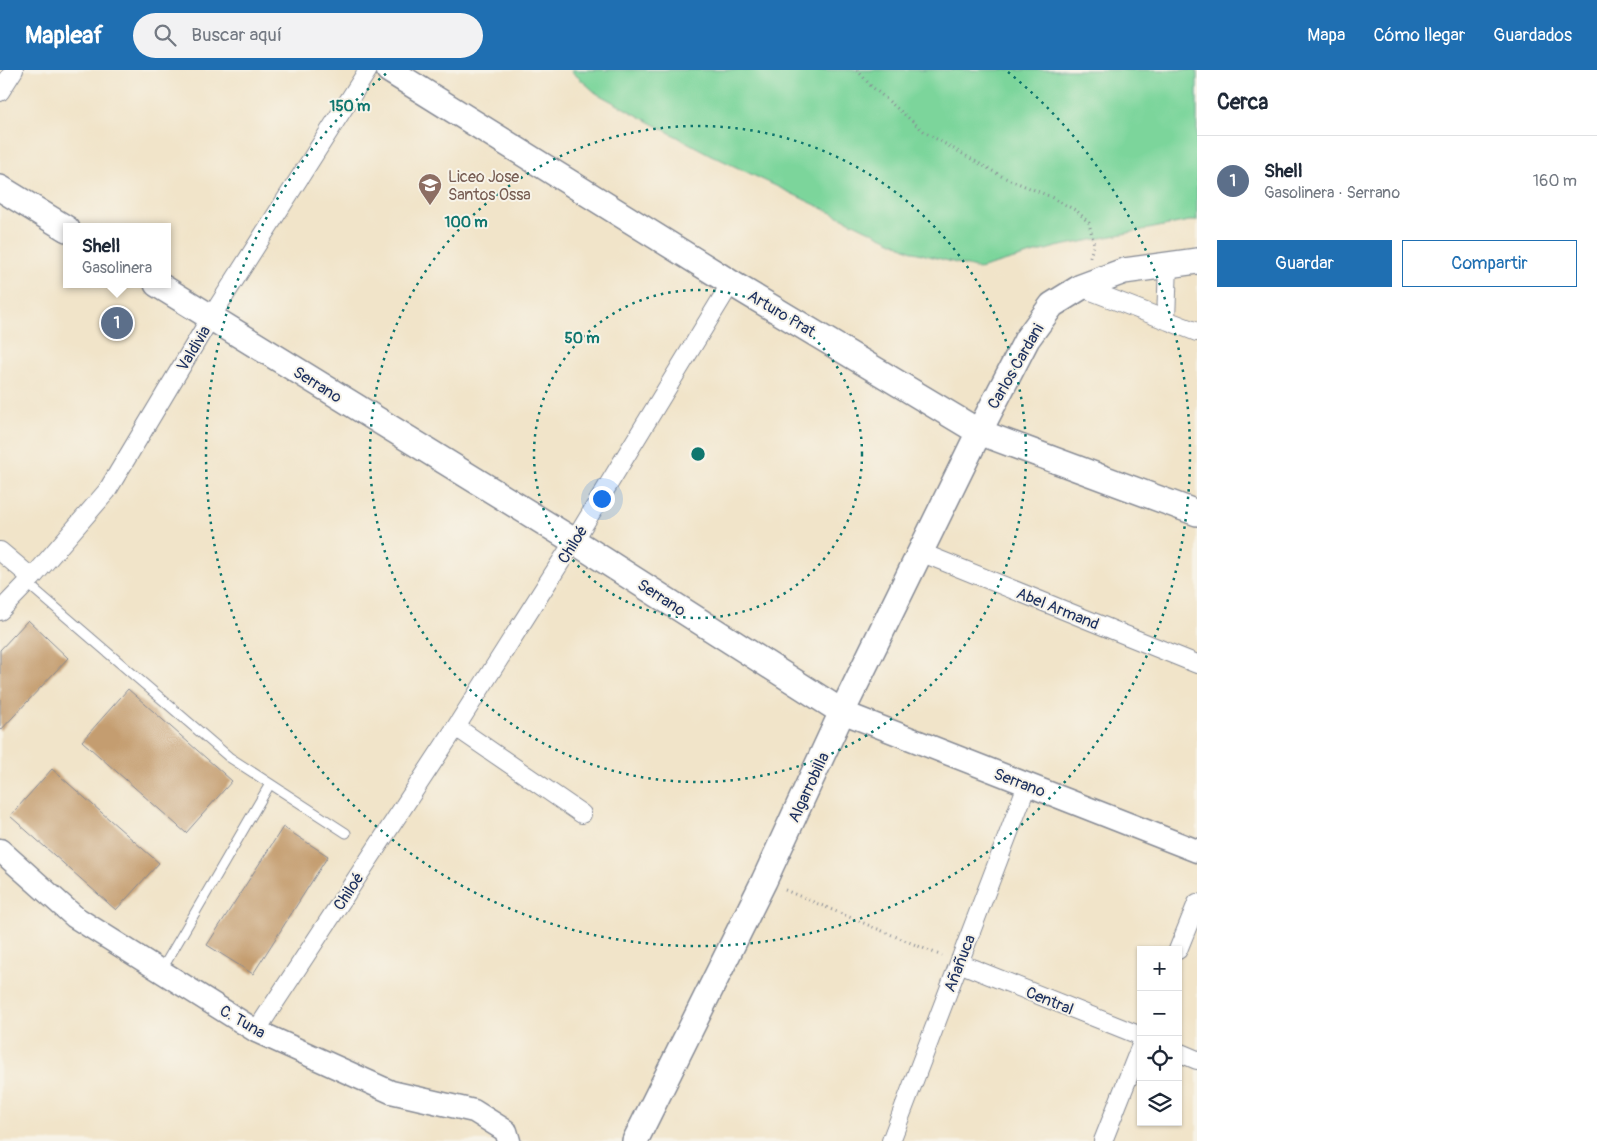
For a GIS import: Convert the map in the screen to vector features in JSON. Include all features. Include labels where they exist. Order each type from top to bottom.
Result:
[{"type":"main road","name":"Arturo Prat","points":[[389,70],[731,283],[979,432],[1197,513]]},
{"type":"main road","points":[[0,188],[63,227]]},
{"type":"main road","name":"Carlos Cardani","points":[[979,432],[1028,339],[1052,306],[1081,287],[1124,271],[1197,261]]},
{"type":"main road","name":"Serrano","points":[[163,288],[574,541],[842,712]]},
{"type":"main road","name":"Algarrobilla","points":[[635,1141],[764,881],[842,712],[979,432]]},
{"type":"street","points":[[0,92],[14,70]]},
{"type":"street","name":"Valdivia","points":[[0,611],[30,580],[107,492],[211,318],[368,70]]},
{"type":"street","points":[[1166,320],[1168,264]]},
{"type":"street","name":"Chiloé","points":[[256,1031],[456,727],[574,541],[731,283]]},
{"type":"street","points":[[1081,287],[1197,332]]},
{"type":"street","points":[[0,551],[30,580]]},
{"type":"street","name":"Abel Armand","points":[[920,552],[1197,664]]},
{"type":"street","name":"Serrano","points":[[842,712],[1197,851]]},
{"type":"street","points":[[456,727],[582,814]]},
{"type":"street","name":"Añañuca","points":[[891,1141],[1028,785]]},
{"type":"street","name":"C. Tuna","points":[[0,850],[75,916],[256,1031],[391,1092],[474,1111],[506,1131],[508,1141]]},
{"type":"street","points":[[1180,946],[1197,903]]},
{"type":"street","name":"Central","points":[[959,963],[1137,1034]]},
{"type":"street","points":[[1102,1141],[1137,1054]]},
{"type":"street","points":[[1182,1054],[1197,1060]]},
{"type":"lane","points":[[30,580],[229,757],[346,833]]},
{"type":"lane","points":[[161,971],[270,784]]},
{"type":"path","points":[[856,70],[870,85],[926,133],[1003,177],[1049,196],[1077,211],[1089,223],[1094,244],[1081,287]]},
{"type":"path","points":[[764,881],[959,963]]},
{"type":"green space","points":[[570,70],[1197,70],[1197,221],[1056,247],[979,269],[914,252],[709,154],[596,93]]},
{"type":"building","points":[[28,620],[68,658],[0,731],[0,650]]},
{"type":"building","points":[[128,689],[232,781],[186,833],[82,741]]},
{"type":"building","points":[[52,769],[159,863],[116,910],[10,816]]},
{"type":"building","points":[[283,827],[328,856],[253,974],[207,945]]},
{"type":"place","name":"Liceo Jose Santos Ossa","points":[[430,206]]},
{"type":"place","name":"Shell","points":[[117,323]]}]
